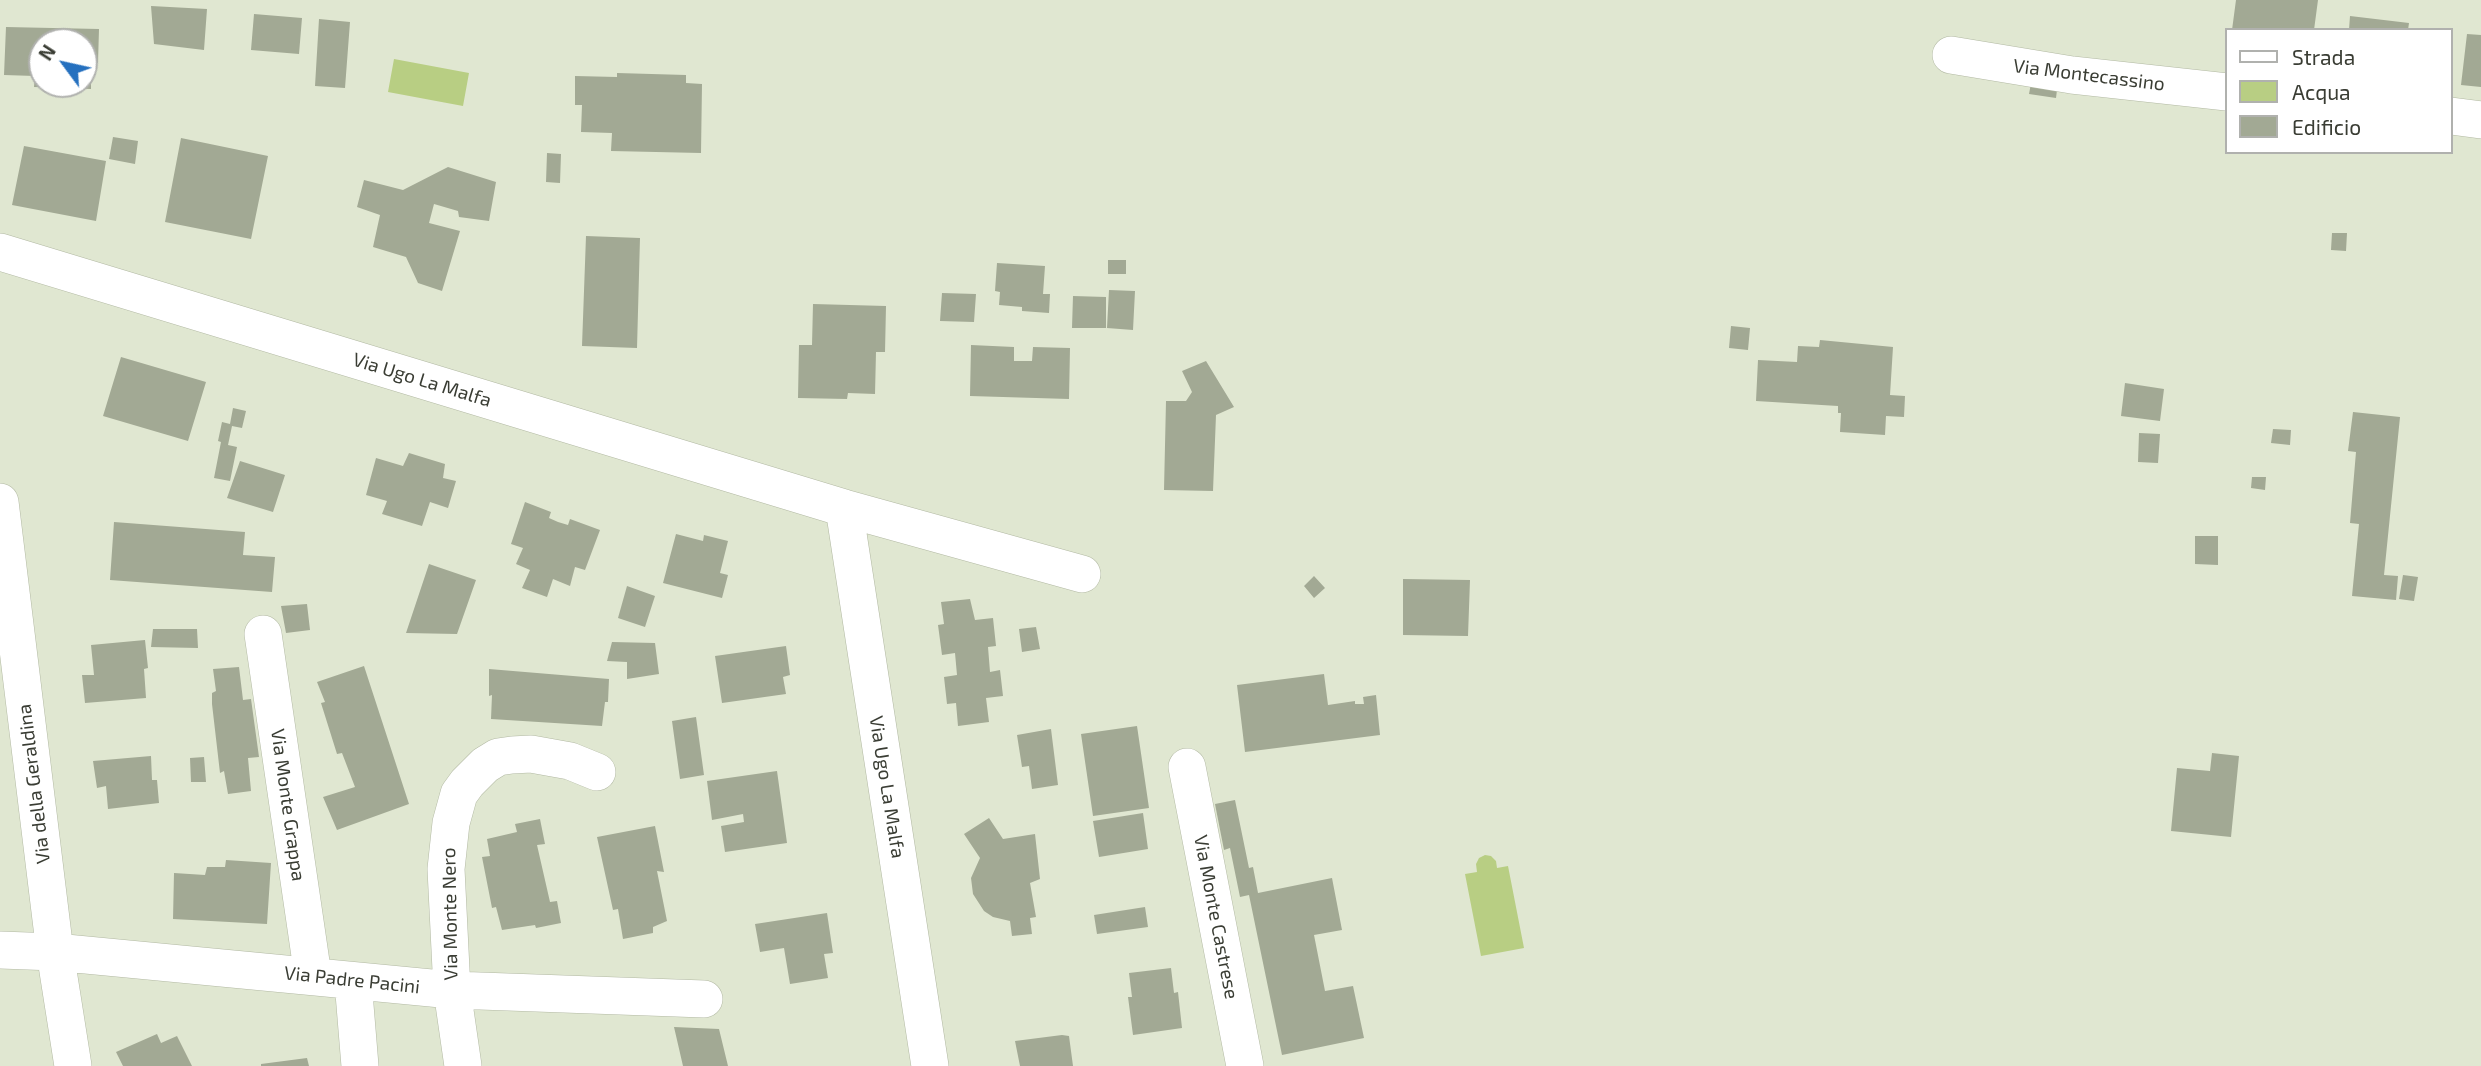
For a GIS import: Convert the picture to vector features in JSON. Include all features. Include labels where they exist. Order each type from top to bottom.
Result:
[{"type":"street","name":"Via Montecassino","points":[[1951,55],[2072,75],[2226,92]]},
{"type":"street","points":[[2453,116],[2481,120]]},
{"type":"street","name":"Via Ugo La Malfa","points":[[0,252],[844,508],[1082,574]]},
{"type":"street","name":"Via della Geraldina","points":[[0,502],[54,952],[73,1066]]},
{"type":"street","name":"Via Ugo La Malfa","points":[[844,508],[930,1066]]},
{"type":"street","name":"Via Monte Grappa","points":[[263,634],[313,976]]},
{"type":"street","name":"Via Monte Nero","points":[[463,1066],[452,990],[446,869],[451,823],[460,794],[467,783],[492,760],[512,755],[531,754],[570,761],[597,772]]},
{"type":"street","name":"Via Monte Castrese","points":[[1187,767],[1245,1066]]},
{"type":"street","name":"Via Padre Pacini","points":[[0,950],[54,952],[452,990],[704,999]]},
{"type":"street","points":[[354,981],[360,1066]]},
{"type":"water","points":[[394,59],[469,73],[463,106],[388,92]]},
{"type":"water","points":[[1485,855],[1496,861],[1497,868],[1508,866],[1524,948],[1481,956],[1465,874],[1477,872],[1476,864],[1479,858]]},
{"type":"building","points":[[2236,0],[2318,0],[2314,28],[2232,28]]},
{"type":"building","points":[[151,6],[207,9],[204,50],[154,44]]},
{"type":"building","points":[[254,14],[302,18],[299,54],[251,50]]},
{"type":"building","points":[[2350,16],[2409,23],[2408,28],[2349,28]]},
{"type":"building","points":[[319,19],[350,22],[345,88],[315,86]]},
{"type":"building","points":[[6,27],[52,28],[28,28],[28,76],[4,75]]},
{"type":"building","points":[[2467,34],[2481,35],[2481,87],[2461,85]]},
{"type":"building","points":[[617,73],[686,75],[686,83],[702,84],[701,153],[611,151],[612,133],[581,132],[582,105],[575,105],[575,76],[617,77]]},
{"type":"building","points":[[2032,78],[2058,82],[2056,98],[2029,94]]},
{"type":"building","points":[[113,137],[138,141],[135,164],[109,159]]},
{"type":"building","points":[[181,138],[268,156],[251,239],[165,222]]},
{"type":"building","points":[[24,146],[106,161],[96,221],[12,205]]},
{"type":"building","points":[[547,153],[561,154],[560,183],[546,182]]},
{"type":"building","points":[[448,167],[496,182],[489,221],[459,217],[458,211],[434,204],[429,223],[460,231],[442,291],[418,283],[406,257],[373,247],[380,215],[357,207],[364,180],[403,190]]},
{"type":"building","points":[[2332,233],[2347,233],[2346,251],[2331,250]]},
{"type":"building","points":[[586,236],[640,238],[637,348],[582,346]]},
{"type":"building","points":[[1108,260],[1126,260],[1126,274],[1108,274]]},
{"type":"building","points":[[997,263],[1045,266],[1043,294],[1050,294],[1049,313],[1022,311],[1022,307],[999,305],[1000,292],[995,291]]},
{"type":"building","points":[[1109,290],[1135,291],[1133,330],[1107,328]]},
{"type":"building","points":[[942,293],[976,294],[974,322],[940,321]]},
{"type":"building","points":[[1073,296],[1106,297],[1106,328],[1072,328]]},
{"type":"building","points":[[813,304],[886,306],[885,352],[876,352],[875,394],[848,393],[847,399],[798,398],[799,345],[812,345]]},
{"type":"building","points":[[1731,326],[1750,328],[1748,350],[1729,348]]},
{"type":"building","points":[[1820,340],[1893,347],[1890,395],[1905,396],[1904,417],[1886,416],[1885,435],[1840,432],[1841,413],[1838,413],[1838,406],[1756,401],[1758,360],[1797,362],[1798,346],[1819,347]]},
{"type":"building","points":[[971,345],[1014,347],[1014,361],[1032,361],[1033,347],[1070,348],[1069,399],[970,396]]},
{"type":"building","points":[[121,357],[206,382],[188,441],[103,416]]},
{"type":"building","points":[[1206,361],[1234,407],[1216,415],[1213,491],[1164,490],[1166,401],[1186,401],[1192,392],[1182,371]]},
{"type":"building","points":[[2125,383],[2164,389],[2160,421],[2121,416]]},
{"type":"building","points":[[233,408],[246,411],[242,428],[232,426],[228,445],[237,447],[230,481],[214,478],[222,422],[230,424]]},
{"type":"building","points":[[2353,412],[2400,417],[2384,575],[2398,576],[2396,600],[2352,596],[2359,524],[2350,523],[2356,452],[2348,451]]},
{"type":"building","points":[[2273,429],[2291,430],[2290,445],[2271,443]]},
{"type":"building","points":[[2139,433],[2160,434],[2158,463],[2138,462]]},
{"type":"building","points":[[409,453],[445,464],[443,478],[456,481],[448,508],[430,502],[422,526],[382,514],[387,501],[366,495],[376,458],[403,466]]},
{"type":"building","points":[[240,461],[285,475],[273,512],[227,498]]},
{"type":"building","points":[[2252,477],[2266,477],[2265,490],[2251,488]]},
{"type":"building","points":[[525,502],[551,512],[549,518],[558,522],[568,525],[570,519],[600,530],[585,570],[575,567],[570,586],[553,579],[547,597],[522,588],[530,570],[516,564],[523,548],[511,544]]},
{"type":"building","points":[[114,522],[245,532],[243,555],[275,557],[272,592],[110,580]]},
{"type":"building","points":[[676,534],[703,541],[704,535],[728,541],[720,573],[728,575],[722,598],[663,583]]},
{"type":"building","points":[[2195,536],[2218,536],[2218,565],[2195,564]]},
{"type":"building","points":[[429,564],[476,580],[457,634],[406,633]]},
{"type":"building","points":[[2403,575],[2418,577],[2414,601],[2399,599]]},
{"type":"building","points":[[1314,576],[1325,588],[1314,598],[1304,586]]},
{"type":"building","points":[[1403,579],[1470,580],[1468,636],[1403,635]]},
{"type":"building","points":[[627,586],[655,596],[645,627],[618,618]]},
{"type":"building","points":[[970,599],[975,620],[993,618],[996,646],[988,647],[990,672],[1000,670],[1003,696],[986,698],[989,722],[958,726],[956,703],[947,704],[944,677],[957,675],[955,653],[942,655],[938,625],[944,624],[941,602]]},
{"type":"building","points":[[307,604],[310,630],[286,633],[281,606]]},
{"type":"building","points":[[1036,627],[1040,649],[1022,652],[1019,629]]},
{"type":"building","points":[[153,629],[197,629],[198,648],[151,647]]},
{"type":"building","points":[[145,640],[148,668],[144,669],[146,698],[85,703],[82,675],[94,675],[91,645]]},
{"type":"building","points":[[612,642],[655,643],[659,674],[627,679],[627,662],[607,661]]},
{"type":"building","points":[[786,646],[790,675],[783,677],[786,694],[722,703],[715,656]]},
{"type":"building","points":[[364,666],[409,804],[337,830],[323,797],[355,787],[342,753],[337,754],[321,703],[325,702],[317,682]]},
{"type":"building","points":[[239,667],[243,700],[251,699],[259,757],[248,758],[251,791],[228,794],[224,771],[220,773],[212,704],[212,693],[216,691],[213,669]]},
{"type":"building","points":[[489,669],[609,679],[608,702],[605,702],[602,726],[491,719]]},
{"type":"building","points":[[1324,674],[1328,705],[1355,701],[1355,704],[1364,704],[1363,697],[1376,695],[1380,735],[1245,752],[1237,685]]},
{"type":"building","points":[[696,717],[704,775],[680,779],[672,721]]},
{"type":"building","points":[[1137,726],[1149,808],[1093,816],[1081,734]]},
{"type":"building","points":[[1051,729],[1058,785],[1032,789],[1029,766],[1022,767],[1017,735]]},
{"type":"building","points":[[2212,753],[2239,756],[2231,837],[2171,831],[2177,768],[2210,771]]},
{"type":"building","points":[[151,756],[152,780],[157,780],[159,803],[108,809],[106,786],[97,788],[93,761]]},
{"type":"building","points":[[204,757],[206,782],[191,782],[190,758]]},
{"type":"building","points":[[777,771],[787,843],[725,852],[721,826],[744,822],[743,814],[712,820],[707,781]]},
{"type":"building","points":[[1235,800],[1249,868],[1253,867],[1258,893],[1332,878],[1342,930],[1314,935],[1325,991],[1353,986],[1364,1038],[1282,1055],[1249,895],[1240,897],[1230,848],[1224,850],[1215,804]]},
{"type":"building","points":[[1143,813],[1148,849],[1099,857],[1093,821]]},
{"type":"building","points":[[989,818],[1003,839],[1035,834],[1040,879],[1030,883],[1036,917],[1030,918],[1032,934],[1012,936],[1010,921],[993,917],[984,911],[973,894],[971,878],[980,858],[964,834]]},
{"type":"building","points":[[540,819],[545,844],[537,845],[550,902],[557,901],[561,923],[502,930],[496,907],[492,908],[482,857],[490,856],[487,839],[517,832],[515,824]]},
{"type":"building","points":[[655,826],[664,872],[657,871],[667,921],[653,927],[653,933],[623,939],[618,909],[613,910],[597,837]]},
{"type":"building","points":[[226,860],[271,863],[267,924],[173,919],[174,873],[205,875],[207,867],[225,867]]},
{"type":"building","points":[[1145,907],[1148,927],[1097,934],[1094,915]]},
{"type":"building","points":[[827,913],[833,953],[824,954],[828,978],[790,984],[784,948],[760,952],[755,924]]},
{"type":"building","points":[[1171,968],[1174,993],[1178,992],[1182,1028],[1133,1035],[1128,997],[1132,997],[1129,973]]},
{"type":"building","points":[[674,1027],[719,1029],[728,1066],[683,1066]]},
{"type":"building","points":[[157,1034],[161,1043],[177,1036],[192,1066],[123,1066],[116,1052]]},
{"type":"building","points":[[1069,1036],[1073,1066],[1020,1066],[1015,1041]]},
{"type":"building","points":[[307,1058],[309,1066],[261,1066],[261,1064]]}]
